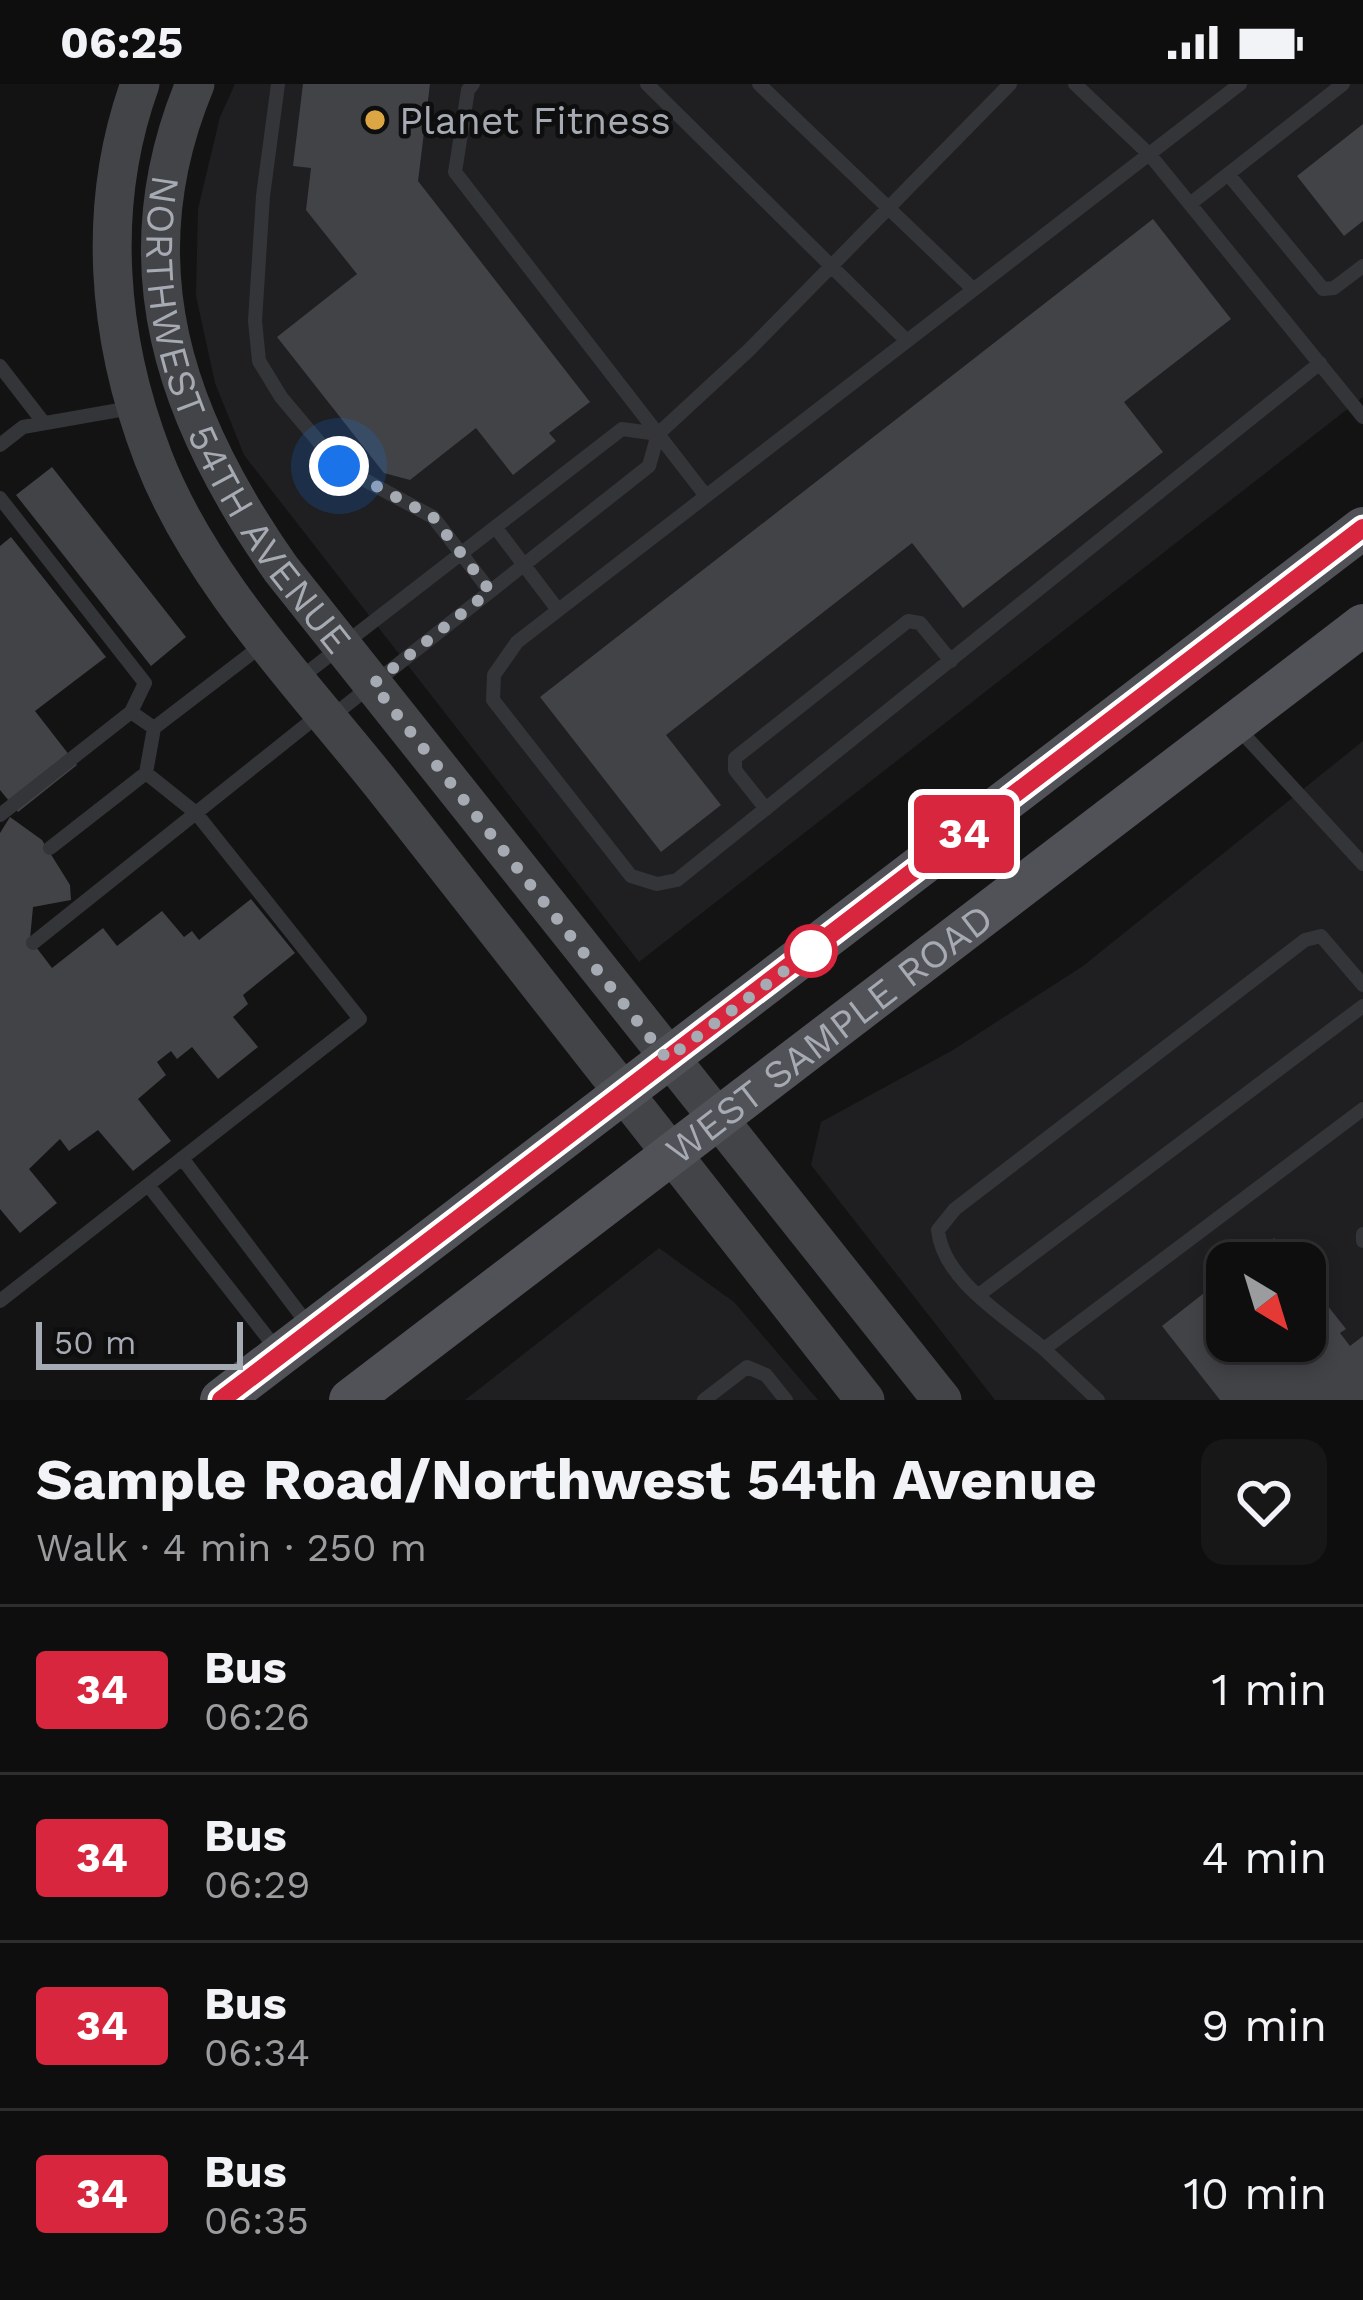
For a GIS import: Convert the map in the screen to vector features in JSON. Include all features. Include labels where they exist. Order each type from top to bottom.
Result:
[{"type":"main road","name":"WEST SAMPLE ROAD","points":[[221,1400],[1363,528]]},
{"type":"main road","name":"WEST SAMPLE ROAD","points":[[350,1400],[1363,626]]},
{"type":"street","name":"NORTHWEST 54TH AVENUE","points":[[140,84],[115,185],[110,276],[126,378],[154,461],[187,528],[268,640],[865,1400]]},
{"type":"street","name":"NORTHWEST 54TH AVENUE","points":[[195,84],[180,121],[164,197],[162,277],[175,365],[199,435],[231,498],[667,1059],[942,1400]]},
{"type":"lane","points":[[278,84],[263,196],[255,321],[259,361],[280,397],[339,466],[417,505],[490,591]]},
{"type":"lane","points":[[473,84],[455,172],[706,496]]},
{"type":"lane","points":[[647,84],[907,340]]},
{"type":"lane","points":[[758,84],[973,289]]},
{"type":"lane","points":[[33,943],[649,466],[658,434],[1010,84]]},
{"type":"lane","points":[[1075,84],[1150,155],[1363,417]]},
{"type":"lane","points":[[1240,84],[517,642],[494,676],[493,700],[631,876],[657,884],[677,880],[1320,363]]},
{"type":"lane","points":[[1190,204],[1343,84]]},
{"type":"lane","points":[[1228,174],[1323,289],[1334,288],[1363,266]]},
{"type":"lane","points":[[0,366],[44,423]]},
{"type":"lane","points":[[0,445],[23,427],[136,407]]},
{"type":"lane","points":[[299,679],[622,429],[658,434]]},
{"type":"lane","points":[[0,498],[145,683],[131,712],[0,815]]},
{"type":"lane","points":[[496,528],[558,610]]},
{"type":"lane","points":[[766,809],[735,770],[735,758],[908,621],[920,623],[951,661]]},
{"type":"lane","points":[[50,848],[146,773],[154,728],[268,640]]},
{"type":"lane","points":[[131,712],[154,728]]},
{"type":"lane","points":[[1234,724],[1363,864]]},
{"type":"lane","points":[[0,1300],[360,1019],[196,813],[146,773]]},
{"type":"lane","points":[[1098,1400],[961,1279],[940,1244],[938,1230],[955,1209],[1305,940],[1321,936],[1363,985]]},
{"type":"lane","points":[[980,1294],[1363,1006]]},
{"type":"lane","points":[[1044,1349],[1363,1109]]},
{"type":"lane","points":[[182,1158],[296,1342]]},
{"type":"lane","points":[[148,1185],[296,1342]]},
{"type":"lane","points":[[704,1400],[747,1367],[766,1375],[786,1400]]},
{"type":"shaded area","points":[[235,84],[1363,84],[1363,397],[639,962],[244,455],[215,383],[196,296],[198,209],[220,117]]},
{"type":"shaded area","points":[[1363,741],[1363,1400],[995,1400],[811,1165],[821,1122],[953,1050],[1083,966]]},
{"type":"shaded area","points":[[659,1248],[734,1302],[818,1400],[465,1400]]},
{"type":"building","points":[[303,84],[430,84],[418,181],[590,402],[549,433],[556,441],[513,475],[476,428],[410,480],[384,473],[277,337],[357,274],[306,210],[311,168],[293,166]]},
{"type":"building","points":[[1363,124],[1363,221],[1344,236],[1297,176]]},
{"type":"building","points":[[1153,219],[1231,319],[1124,402],[1163,452],[963,608],[912,543],[666,735],[721,805],[661,852],[540,697]]},
{"type":"building","points":[[52,467],[186,637],[151,666],[16,495]]},
{"type":"building","points":[[11,537],[106,657],[35,711],[77,765],[18,812],[0,790],[0,546]]},
{"type":"building","points":[[10,817],[42,840],[70,885],[71,900],[33,907],[30,939],[52,968],[103,928],[117,946],[162,911],[184,937],[192,931],[199,940],[251,899],[295,953],[243,995],[248,1004],[233,1017],[258,1047],[218,1079],[192,1047],[177,1059],[171,1051],[157,1062],[166,1075],[138,1099],[171,1141],[133,1171],[98,1130],[69,1151],[60,1139],[29,1169],[57,1203],[20,1233],[0,1209],[0,833]]},
{"type":"building","points":[[1206,1291],[1206,1362],[1326,1362],[1326,1304],[1346,1329],[1340,1333],[1350,1346],[1363,1336],[1363,1400],[1220,1400],[1162,1326]]},
{"type":"bus line","name":"34","points":[[221,1400],[1363,528]]},
{"type":"place","name":"Planet Fitness","points":[[375,120]]},
{"type":"route","points":[[339,466],[364,484],[417,505],[433,517],[490,591],[373,684],[667,1059],[815,948],[811,951]]}]
